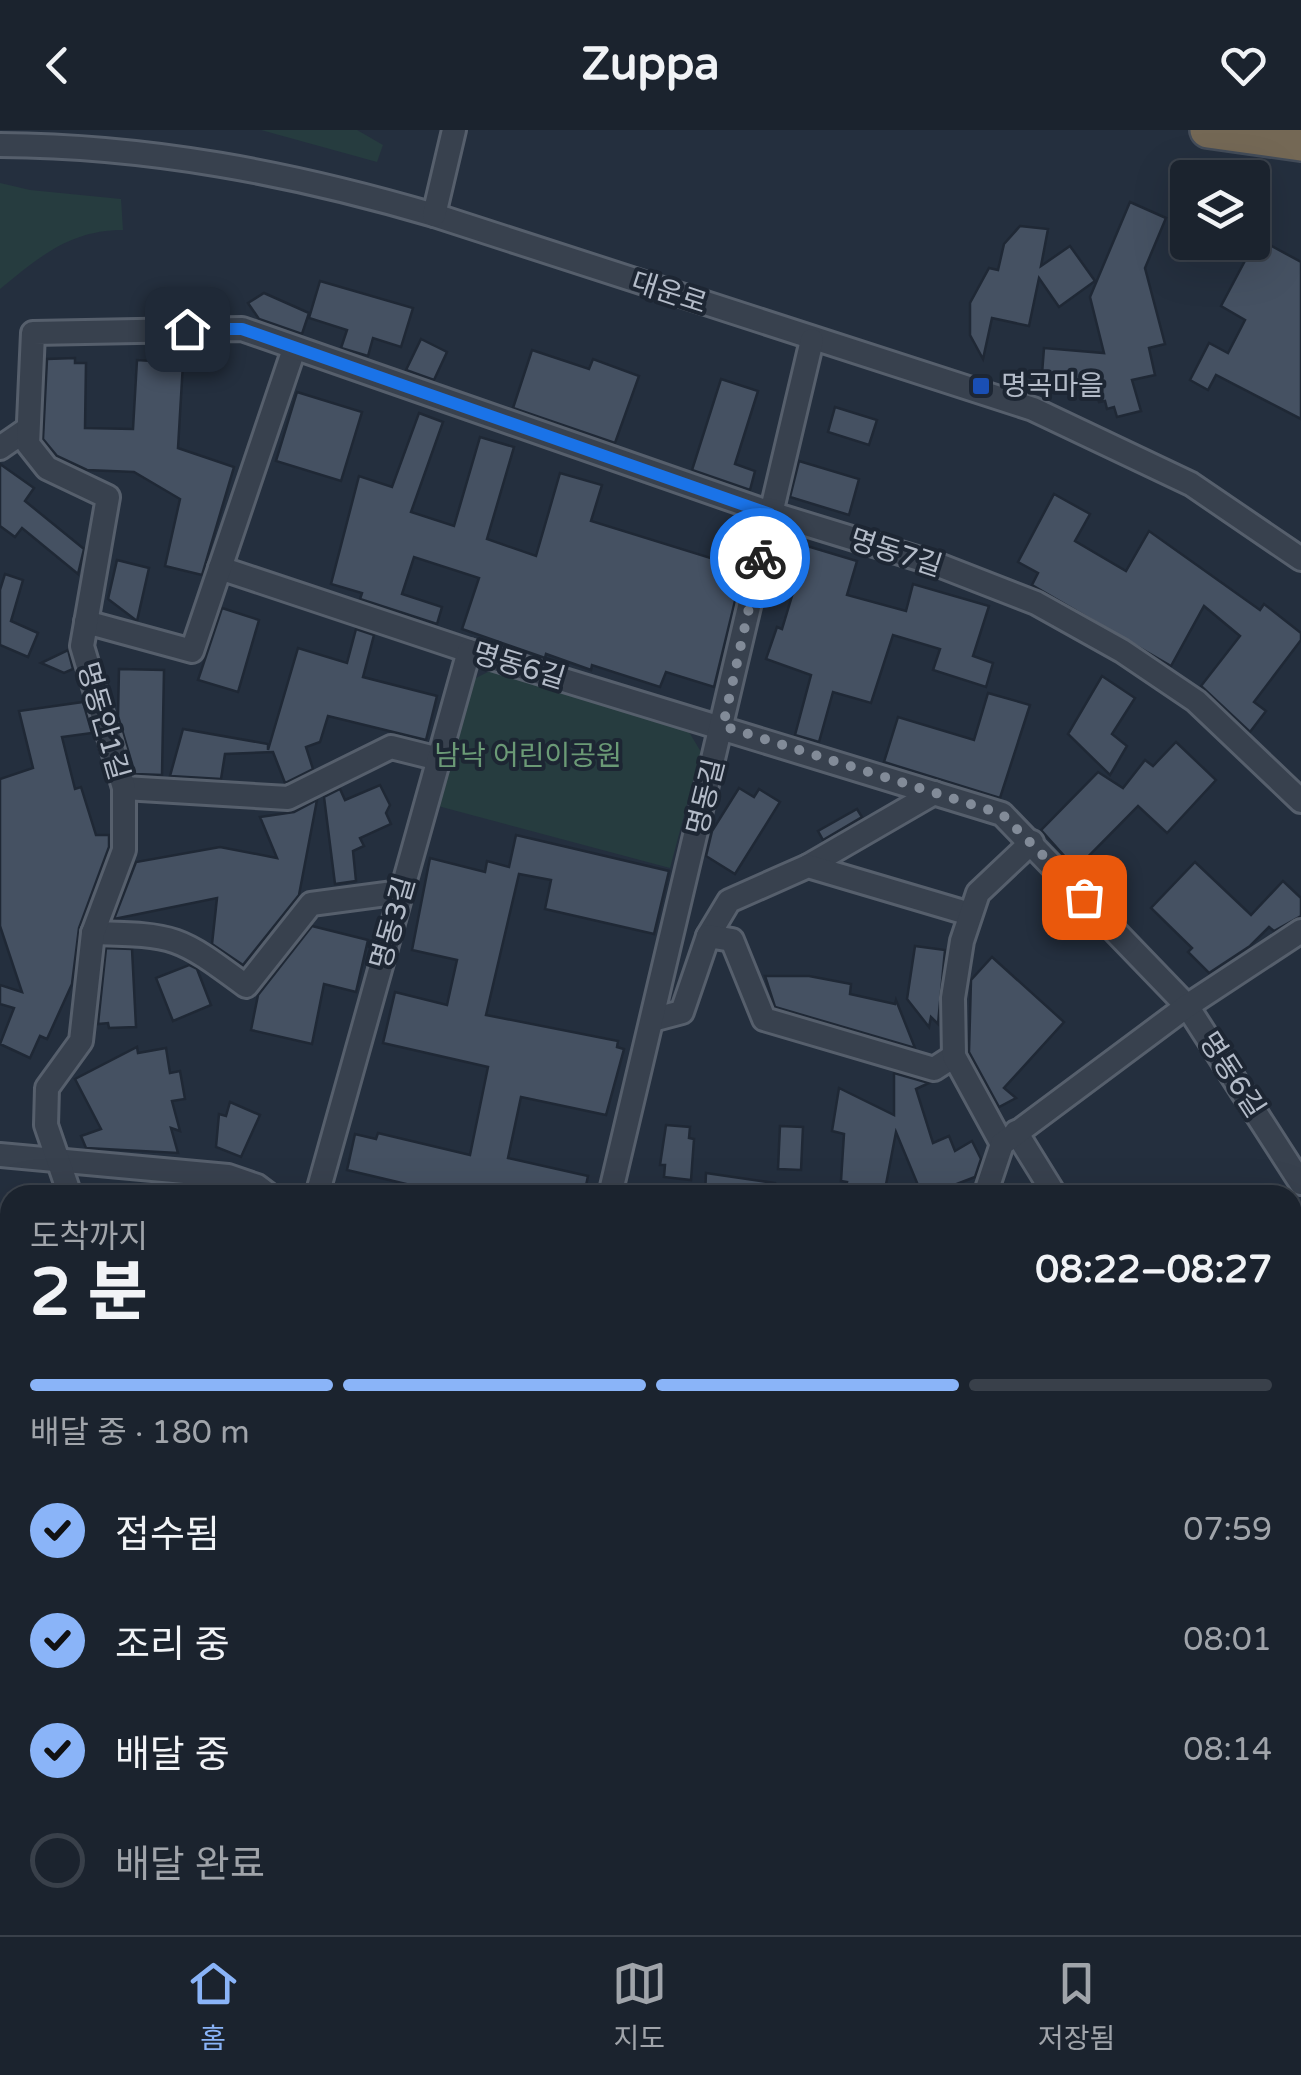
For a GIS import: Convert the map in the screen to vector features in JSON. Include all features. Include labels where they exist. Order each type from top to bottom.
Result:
[{"type":"highway","points":[[1208,130],[1301,143]]},
{"type":"street","points":[[434,215],[454,130]]},
{"type":"street","name":"대운로","points":[[0,144],[108,149],[213,162],[339,188],[434,215],[1033,410],[1111,443],[1191,484],[1301,558]]},
{"type":"street","name":"명동7길","points":[[26,430],[32,333],[242,329],[770,514],[936,564],[1036,603],[1122,651],[1196,702],[1301,801]]},
{"type":"street","name":"명동길","points":[[612,1185],[812,340]]},
{"type":"street","points":[[86,622],[192,652],[294,348]]},
{"type":"street","points":[[0,448],[26,430]]},
{"type":"street","name":"명동안1길","points":[[26,430],[28,444],[48,468],[108,498],[82,646],[124,788],[124,850],[93,933],[81,1041],[47,1088],[46,1125],[67,1185]]},
{"type":"street","name":"명동6길","points":[[220,568],[469,651],[1002,814],[1188,1006],[1301,1182]]},
{"type":"street","name":"명동3길","points":[[320,1185],[469,651]]},
{"type":"street","points":[[124,788],[288,798],[391,747],[439,759]]},
{"type":"street","points":[[652,1020],[682,1012],[708,936],[730,901],[808,866],[934,792]]},
{"type":"street","points":[[1032,842],[978,893],[970,914],[953,998],[954,1056],[1009,1138],[1048,1185]]},
{"type":"street","points":[[808,866],[970,914]]},
{"type":"street","points":[[93,933],[158,934],[185,941],[246,986],[310,904],[402,892]]},
{"type":"street","points":[[989,1185],[1009,1138],[1188,1006],[1301,931]]},
{"type":"street","points":[[708,936],[732,940],[764,1020],[934,1069],[954,1056]]},
{"type":"street","points":[[0,1155],[228,1176],[254,1185]]},
{"type":"green space","points":[[261,130],[357,130],[383,145],[377,162]]},
{"type":"green space","points":[[0,183],[30,190],[121,199],[123,230],[71,240],[42,256],[0,289]]},
{"type":"green space","name":"남낙 어린이공원","points":[[492,670],[689,732],[701,752],[670,868],[438,806],[472,680]]},
{"type":"building","points":[[1130,202],[1166,218],[1145,268],[1165,344],[1149,348],[1155,375],[1132,380],[1141,411],[1117,417],[1114,407],[1107,409],[1095,391],[1041,387],[1044,348],[1104,353],[1090,297]]},
{"type":"building","points":[[1020,226],[1048,229],[1041,266],[1070,246],[1095,281],[1059,307],[1039,278],[1029,326],[992,318],[983,359],[970,335],[970,303],[989,268],[998,270],[1004,244]]},
{"type":"building","points":[[1270,245],[1301,262],[1301,419],[1216,375],[1208,390],[1190,380],[1209,343],[1228,353],[1245,320],[1221,306],[1245,260],[1270,260]]},
{"type":"building","points":[[320,281],[413,308],[401,347],[373,338],[368,356],[341,348],[347,330],[309,318]]},
{"type":"building","points":[[264,293],[309,313],[302,334],[259,319],[248,303]]},
{"type":"building","points":[[421,339],[447,352],[434,380],[406,370]]},
{"type":"building","points":[[532,350],[589,369],[593,359],[639,376],[615,443],[513,408]]},
{"type":"building","points":[[75,358],[75,363],[86,363],[85,428],[133,429],[137,360],[183,363],[178,448],[234,467],[202,575],[165,566],[180,499],[134,472],[87,470],[57,456],[43,439],[47,359]]},
{"type":"building","points":[[721,379],[758,391],[735,464],[755,471],[750,490],[692,470]]},
{"type":"building","points":[[297,392],[362,412],[341,481],[276,461]]},
{"type":"building","points":[[835,407],[877,420],[869,445],[828,432]]},
{"type":"building","points":[[419,413],[443,422],[411,512],[454,526],[480,437],[514,447],[487,539],[536,556],[560,473],[602,485],[591,521],[743,568],[714,687],[666,672],[660,687],[592,665],[591,670],[546,654],[545,658],[462,629],[479,578],[414,557],[402,594],[442,607],[437,624],[360,599],[362,593],[331,584],[359,476],[392,487]]},
{"type":"building","points":[[799,461],[859,479],[849,515],[790,497]]},
{"type":"building","points":[[0,464],[34,488],[25,501],[84,549],[78,574],[22,528],[15,537],[0,526]]},
{"type":"building","points":[[1054,494],[1090,514],[1075,541],[1126,571],[1149,531],[1260,610],[1264,604],[1301,633],[1301,640],[1254,702],[1266,711],[1250,732],[1201,686],[1240,636],[1204,606],[1171,666],[1032,585],[1038,573],[1018,562]]},
{"type":"building","points":[[807,546],[857,561],[847,595],[906,611],[913,584],[989,606],[973,656],[993,663],[986,687],[933,670],[940,649],[893,635],[871,703],[833,692],[819,742],[795,735],[811,675],[766,659],[777,627],[782,629]]},
{"type":"building","points":[[117,560],[149,568],[137,621],[108,599]]},
{"type":"building","points":[[5,574],[23,580],[11,621],[38,633],[28,657],[0,645],[0,590]]},
{"type":"building","points":[[222,608],[259,620],[238,692],[198,680]]},
{"type":"building","points":[[356,629],[374,635],[363,677],[437,696],[426,740],[328,716],[320,742],[306,747],[313,769],[285,783],[273,752],[225,754],[221,779],[170,776],[183,729],[268,744],[268,750],[298,648],[347,663]]},
{"type":"building","points":[[68,650],[73,669],[64,673],[41,663]]},
{"type":"building","points":[[119,669],[164,670],[162,775],[135,774],[118,716]]},
{"type":"building","points":[[1102,676],[1135,698],[1112,734],[1127,746],[1110,775],[1068,734]]},
{"type":"building","points":[[988,693],[1030,705],[1000,798],[884,762],[898,717],[974,740]]},
{"type":"building","points":[[83,702],[92,733],[62,737],[75,789],[81,787],[96,835],[109,835],[109,847],[79,928],[72,984],[47,1039],[40,1036],[30,1058],[0,1044],[14,1008],[0,1004],[0,985],[22,992],[0,926],[0,779],[33,768],[19,711]]},
{"type":"building","points":[[1176,742],[1216,780],[1167,833],[1138,806],[1076,869],[1041,830],[1098,772],[1123,788],[1145,760],[1153,766]]},
{"type":"building","points":[[380,785],[390,805],[386,813],[391,824],[360,838],[364,846],[353,851],[356,881],[335,884],[324,797],[340,789],[345,800]]},
{"type":"building","points":[[739,788],[754,797],[759,789],[780,802],[735,874],[706,856],[712,831]]},
{"type":"building","points":[[317,800],[299,895],[243,965],[212,944],[217,898],[114,919],[136,862],[220,847],[277,858],[260,817],[294,812]]},
{"type":"building","points":[[857,809],[862,817],[823,840],[818,831]]},
{"type":"building","points":[[516,835],[669,871],[654,934],[545,909],[551,880],[519,874],[486,1015],[618,1041],[617,1047],[624,1049],[606,1115],[521,1097],[508,1158],[588,1176],[586,1185],[410,1185],[347,1170],[355,1134],[376,1139],[378,1133],[470,1155],[488,1067],[383,1043],[395,992],[447,1005],[457,960],[412,950],[430,858],[485,872],[487,861],[509,867]]},
{"type":"building","points":[[1195,862],[1251,915],[1283,881],[1301,898],[1301,916],[1274,931],[1269,927],[1250,946],[1209,973],[1188,952],[1192,948],[1151,908]]},
{"type":"building","points":[[312,926],[368,940],[356,992],[324,984],[312,1044],[251,1030],[258,995]]},
{"type":"building","points":[[915,946],[945,950],[938,1024],[931,1017],[929,1027],[907,999]]},
{"type":"building","points":[[106,948],[132,949],[136,1027],[109,1028],[108,1023],[98,1024]]},
{"type":"building","points":[[992,957],[1064,1022],[1004,1088],[1016,1098],[999,1107],[969,1052],[971,980]]},
{"type":"building","points":[[189,965],[197,969],[211,1005],[173,1021],[156,978]]},
{"type":"building","points":[[765,976],[809,976],[851,984],[850,994],[895,1004],[896,1000],[915,1048],[775,1007]]},
{"type":"building","points":[[137,1047],[138,1053],[166,1048],[170,1073],[180,1071],[185,1099],[172,1101],[180,1131],[171,1128],[178,1153],[86,1148],[81,1136],[101,1129],[75,1079]]},
{"type":"building","points":[[894,1073],[929,1083],[916,1089],[933,1143],[949,1136],[955,1151],[972,1141],[981,1159],[975,1177],[954,1185],[918,1185],[896,1132],[886,1185],[846,1185],[841,1181],[844,1134],[832,1131],[839,1088],[894,1115]]},
{"type":"building","points":[[230,1102],[260,1115],[241,1157],[216,1147],[219,1114],[226,1116]]},
{"type":"building","points":[[666,1125],[690,1127],[689,1138],[694,1139],[691,1180],[664,1177],[665,1165],[660,1165]]},
{"type":"building","points":[[780,1126],[803,1127],[801,1170],[778,1169]]},
{"type":"building","points":[[706,1173],[775,1183],[775,1185],[705,1185]]},
{"type":"way so far","points":[[760,558],[723,726],[1002,814],[1084,897]]},
{"type":"place","name":"명곡마을","points":[[981,386]]},
{"type":"route","points":[[187,329],[242,329],[770,514],[760,558]]}]
